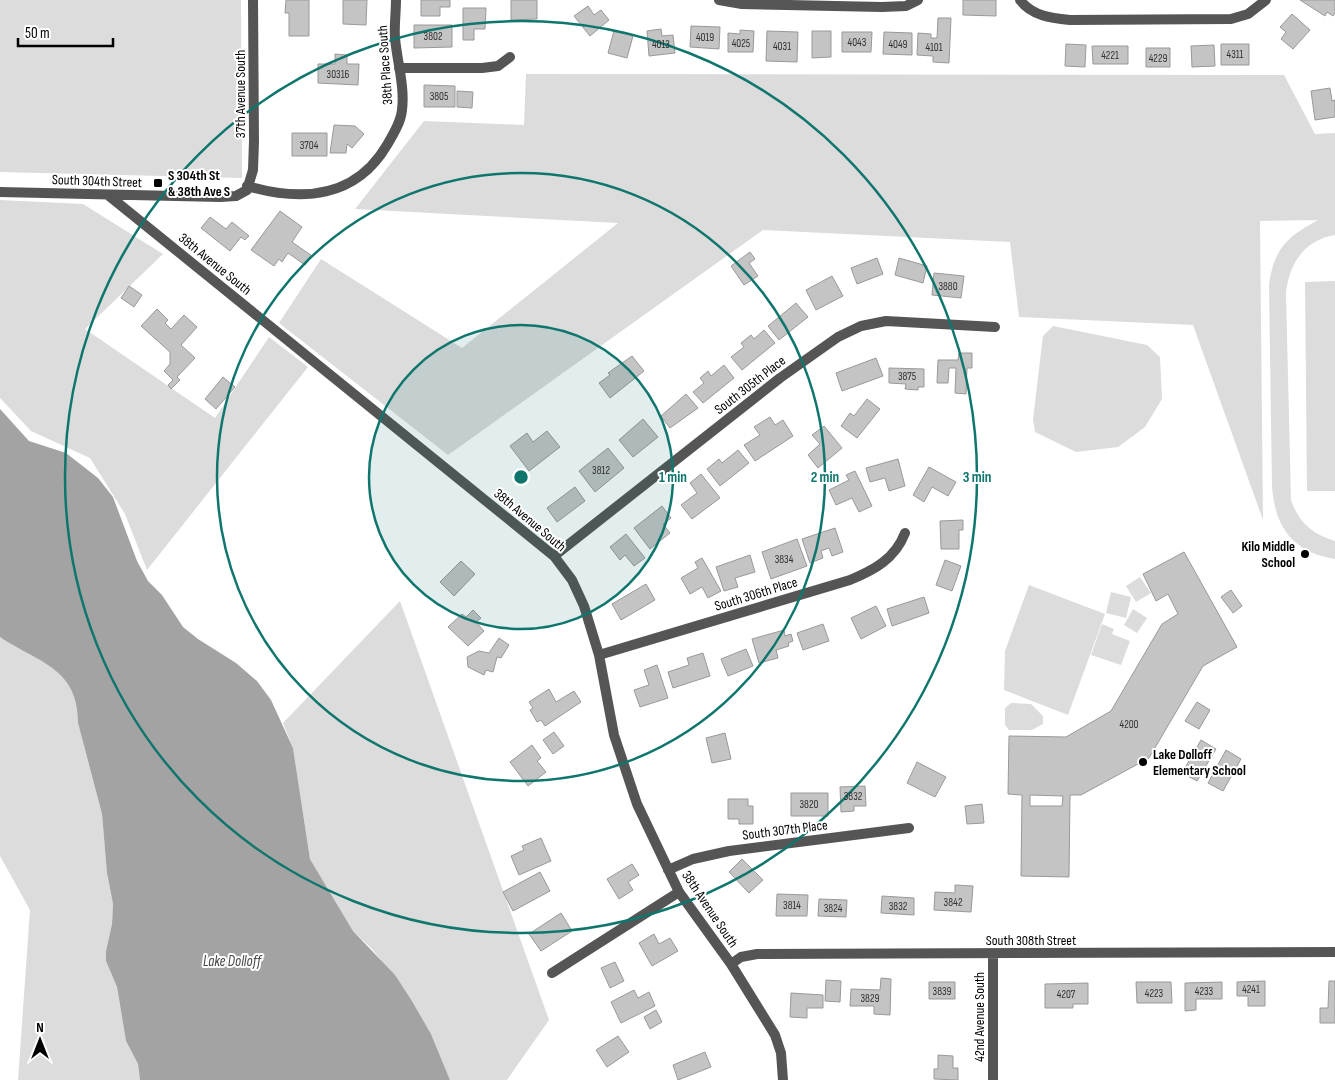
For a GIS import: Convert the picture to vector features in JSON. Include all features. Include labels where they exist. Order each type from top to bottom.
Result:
[{"type":"street","name":"37th Avenue South","points":[[247,186],[253,170],[254,141],[253,0]]},
{"type":"street","name":"38th Place South","points":[[247,186],[274,194],[309,194],[339,189],[354,182],[383,152],[398,124],[402,110],[395,36],[396,0]]},
{"type":"street","points":[[720,0],[742,4],[882,7],[906,6],[918,0]]},
{"type":"street","points":[[1020,0],[1035,12],[1063,20],[1223,19],[1248,14],[1266,0]]},
{"type":"street","points":[[399,68],[482,68],[498,66],[510,57]]},
{"type":"street","name":"South 304th Street","points":[[0,192],[230,197],[243,193],[247,190],[247,186]]},
{"type":"street","name":"38th Avenue South","points":[[108,195],[554,556],[566,570],[578,591],[599,656],[614,735],[636,804],[679,892],[731,964],[775,1035],[781,1053],[783,1080]]},
{"type":"street","name":"South 305th Place","points":[[554,556],[780,378],[838,337],[861,326],[886,321],[996,327]]},
{"type":"street","name":"South 306th Place","points":[[599,656],[850,580],[874,569],[890,558],[905,534]]},
{"type":"street","name":"South 307th Place","points":[[668,870],[693,859],[729,851],[909,828]]},
{"type":"street","points":[[552,973],[679,892]]},
{"type":"street","name":"South 308th Street","points":[[731,964],[741,957],[757,954],[1335,952]]},
{"type":"street","name":"42nd Avenue South","points":[[993,954],[993,1080]]},
{"type":"shaded area","points":[[0,0],[241,0],[242,178],[0,172]]},
{"type":"shaded area","points":[[526,74],[1284,75],[1315,134],[1335,133],[1335,235],[1315,242],[1300,255],[1291,272],[1286,293],[1291,500],[1298,515],[1307,526],[1320,535],[1335,541],[1335,559],[1308,551],[1289,536],[1277,514],[1272,486],[1269,285],[1271,272],[1279,253],[1290,238],[1318,220],[1260,221],[1263,520],[1193,325],[1019,317],[1010,242],[763,230],[448,455],[279,323],[321,259],[462,348],[618,223],[355,209],[424,121],[524,125]]},
{"type":"shaded area","points":[[0,200],[83,204],[163,254],[85,329],[215,418],[269,337],[308,367],[147,570],[125,514],[90,458],[31,431],[0,398]]},
{"type":"shaded area","points":[[1335,281],[1335,491],[1307,491],[1305,282]]},
{"type":"shaded area","points":[[1053,326],[1147,345],[1160,357],[1162,399],[1145,427],[1118,447],[1076,452],[1035,432],[1033,419],[1043,336]]},
{"type":"shaded area","points":[[1140,577],[1151,593],[1136,602],[1126,586]]},
{"type":"shaded area","points":[[1029,585],[1105,614],[1068,715],[1004,690],[1005,651]]},
{"type":"shaded area","points":[[1111,592],[1131,597],[1126,618],[1106,613]]},
{"type":"shaded area","points":[[400,601],[549,1020],[507,1080],[450,1080],[431,1034],[412,1001],[373,950],[353,931],[310,859],[293,748],[283,723]]},
{"type":"shaded area","points":[[1133,609],[1147,618],[1137,633],[1124,625]]},
{"type":"shaded area","points":[[1102,624],[1114,629],[1112,634],[1130,641],[1121,665],[1091,655]]},
{"type":"shaded area","points":[[0,637],[53,669],[63,678],[71,690],[76,704],[78,723],[102,814],[107,873],[113,904],[106,961],[117,987],[126,1041],[138,1064],[140,1080],[18,1080],[30,910],[0,856]]},
{"type":"shaded area","points":[[1011,703],[1031,704],[1043,716],[1043,724],[1032,730],[1009,730],[1005,725],[1005,708]]},
{"type":"water","name":"Lake Dolloff","points":[[0,409],[29,441],[66,453],[98,478],[113,497],[137,561],[148,581],[162,595],[183,627],[236,663],[257,681],[271,700],[293,748],[310,859],[353,931],[395,975],[412,1001],[431,1034],[450,1080],[140,1080],[138,1064],[126,1041],[117,987],[106,961],[113,904],[107,873],[102,814],[78,723],[76,704],[71,690],[63,678],[53,669],[0,637]]},
{"type":"building","points":[[286,0],[309,0],[309,36],[289,36],[289,13],[285,13]]},
{"type":"building","points":[[343,0],[367,0],[366,25],[343,24]]},
{"type":"building","points":[[421,0],[450,0],[450,7],[440,7],[440,16],[421,16]]},
{"type":"building","points":[[511,0],[537,0],[537,19],[511,20]]},
{"type":"building","points":[[963,0],[996,0],[996,16],[963,15]]},
{"type":"building","points":[[1300,0],[1335,0],[1335,13],[1333,16],[1327,12],[1325,16]]},
{"type":"building","points":[[588,6],[594,15],[601,10],[609,20],[590,36],[574,16]]},
{"type":"building","points":[[463,8],[486,8],[485,29],[474,29],[474,40],[463,40]]},
{"type":"building","points":[[1292,14],[1310,30],[1293,49],[1281,39],[1286,32],[1280,27]]},
{"type":"building","points":[[938,18],[951,18],[949,63],[933,62],[933,56],[917,55],[918,33],[931,34],[931,38],[937,38]]},
{"type":"building","points":[[414,25],[452,25],[452,47],[414,48]]},
{"type":"building","points":[[691,26],[720,27],[719,49],[690,47]]},
{"type":"building","points":[[661,29],[662,36],[673,35],[675,53],[649,56],[647,31]]},
{"type":"building","points":[[740,30],[754,31],[753,52],[728,52],[728,33],[740,34]]},
{"type":"building","points":[[614,31],[633,36],[627,58],[608,53]]},
{"type":"building","points":[[767,31],[798,32],[797,62],[766,61]]},
{"type":"building","points":[[812,31],[831,31],[831,57],[812,58]]},
{"type":"building","points":[[842,32],[872,32],[871,52],[842,52]]},
{"type":"building","points":[[884,32],[912,33],[912,55],[883,54]]},
{"type":"building","points":[[1066,44],[1086,45],[1085,67],[1065,66]]},
{"type":"building","points":[[1221,44],[1249,44],[1249,65],[1221,65]]},
{"type":"building","points":[[1214,45],[1215,66],[1192,67],[1191,46]]},
{"type":"building","points":[[1092,46],[1128,46],[1128,64],[1093,64]]},
{"type":"building","points":[[1146,48],[1170,48],[1170,67],[1146,67]]},
{"type":"building","points":[[335,54],[347,55],[347,64],[359,64],[358,85],[318,83],[318,64],[335,64]]},
{"type":"building","points":[[424,85],[455,86],[455,107],[424,107]]},
{"type":"building","points":[[1330,88],[1332,101],[1335,100],[1335,117],[1315,120],[1311,91]]},
{"type":"building","points":[[457,91],[473,92],[472,108],[457,107]]},
{"type":"building","points":[[334,125],[355,126],[364,134],[352,148],[347,144],[346,153],[330,153]]},
{"type":"building","points":[[292,133],[327,133],[327,156],[292,156]]},
{"type":"building","points":[[280,211],[302,227],[292,242],[312,256],[305,265],[288,253],[282,262],[279,259],[274,266],[251,250]]},
{"type":"building","points":[[210,217],[226,229],[232,222],[249,236],[245,240],[241,237],[230,251],[201,228]]},
{"type":"building","points":[[750,252],[755,259],[749,263],[758,276],[744,285],[731,266]]},
{"type":"building","points":[[877,258],[883,274],[857,284],[851,268]]},
{"type":"building","points":[[899,258],[927,266],[923,283],[895,275]]},
{"type":"building","points":[[934,273],[964,276],[961,298],[932,295]]},
{"type":"building","points":[[832,276],[843,296],[816,310],[806,290]]},
{"type":"building","points":[[129,286],[142,295],[134,307],[121,298]]},
{"type":"building","points":[[796,303],[808,317],[779,340],[768,326]]},
{"type":"building","points":[[157,309],[168,320],[165,323],[171,329],[184,315],[197,327],[181,345],[195,358],[177,377],[180,380],[171,389],[168,385],[173,380],[164,371],[170,364],[170,352],[141,326]]},
{"type":"building","points":[[764,330],[775,343],[742,370],[731,357],[744,347],[741,343],[751,335],[754,339]]},
{"type":"building","points":[[959,353],[972,353],[972,368],[967,368],[966,394],[955,393],[956,368],[949,368],[948,383],[937,383],[938,360],[958,360]]},
{"type":"building","points":[[632,356],[644,371],[610,398],[599,383],[610,375],[608,373]]},
{"type":"building","points":[[876,358],[883,376],[842,391],[836,373]]},
{"type":"building","points":[[724,365],[734,378],[703,403],[693,392],[704,383],[700,378],[708,371],[711,376]]},
{"type":"building","points":[[889,368],[924,369],[924,387],[918,387],[918,390],[905,389],[906,384],[889,383]]},
{"type":"building","points":[[223,377],[235,387],[216,409],[205,399]]},
{"type":"building","points":[[686,394],[698,408],[670,428],[661,416]]},
{"type":"building","points":[[867,399],[880,409],[857,438],[841,426],[850,413],[854,416]]},
{"type":"building","points":[[770,417],[775,425],[783,420],[793,436],[755,461],[744,445],[760,435],[754,427]]},
{"type":"building","points":[[643,419],[658,437],[633,457],[619,440]]},
{"type":"building","points":[[824,426],[842,448],[818,468],[808,455],[820,444],[812,435]]},
{"type":"building","points":[[547,431],[560,447],[529,471],[510,446],[527,433],[533,442]]},
{"type":"building","points":[[608,448],[624,468],[595,492],[579,471]]},
{"type":"building","points":[[738,450],[749,463],[720,486],[707,469],[719,459],[722,463]]},
{"type":"building","points":[[898,459],[905,486],[889,491],[885,478],[870,482],[866,468]]},
{"type":"building","points":[[929,467],[956,482],[948,496],[932,487],[924,502],[913,495]]},
{"type":"building","points":[[855,471],[872,506],[859,512],[852,498],[836,505],[829,490],[849,480],[846,475]]},
{"type":"building","points":[[701,474],[720,498],[692,519],[681,505],[697,493],[690,483]]},
{"type":"building","points":[[575,487],[585,501],[557,522],[547,508]]},
{"type":"building","points":[[662,506],[671,518],[663,524],[670,533],[650,549],[634,528]]},
{"type":"building","points":[[963,520],[963,530],[959,530],[959,549],[941,549],[940,521]]},
{"type":"building","points":[[835,528],[843,552],[832,556],[829,548],[821,551],[823,558],[810,563],[802,539]]},
{"type":"building","points":[[626,534],[645,558],[634,566],[625,555],[620,560],[610,547]]},
{"type":"building","points":[[797,539],[807,566],[771,579],[762,552]]},
{"type":"building","points":[[1184,552],[1237,647],[1203,666],[1149,758],[1081,795],[1070,795],[1069,877],[1021,876],[1022,795],[1008,794],[1009,736],[1066,737],[1111,711],[1162,624],[1178,614],[1168,594],[1156,601],[1143,574]],"holes":[[[1030,795],[1063,796],[1062,806],[1030,806]]]},
{"type":"building","points":[[750,555],[755,572],[735,578],[738,587],[724,591],[716,567]]},
{"type":"building","points":[[702,558],[721,591],[708,598],[702,587],[690,594],[681,578],[698,568],[695,562]]},
{"type":"building","points":[[945,560],[961,566],[952,591],[936,585]]},
{"type":"building","points":[[461,561],[475,574],[454,596],[440,582]]},
{"type":"building","points":[[646,584],[655,600],[621,620],[612,604]]},
{"type":"building","points":[[1231,590],[1242,606],[1233,613],[1221,597]]},
{"type":"building","points":[[924,597],[929,613],[892,626],[887,609]]},
{"type":"building","points":[[876,606],[886,626],[861,639],[851,618]]},
{"type":"building","points":[[473,610],[481,618],[476,622],[484,631],[468,646],[448,627],[462,614],[466,617]]},
{"type":"building","points":[[823,624],[829,641],[803,650],[797,633]]},
{"type":"building","points":[[784,630],[785,636],[791,634],[793,641],[788,643],[789,646],[776,650],[778,658],[759,663],[752,639]]},
{"type":"building","points":[[499,638],[509,645],[501,658],[497,657],[493,672],[486,670],[484,675],[468,667],[467,657],[479,651],[489,653]]},
{"type":"building","points":[[746,649],[753,666],[728,676],[721,659]]},
{"type":"building","points":[[703,653],[710,676],[673,688],[668,672],[689,665],[687,658]]},
{"type":"building","points":[[657,665],[668,698],[640,707],[634,690],[649,685],[644,670]]},
{"type":"building","points":[[549,689],[556,702],[574,691],[581,702],[545,726],[541,720],[537,722],[530,710],[533,708],[529,702]]},
{"type":"building","points":[[1197,702],[1210,710],[1199,729],[1185,721]]},
{"type":"building","points":[[554,732],[564,746],[553,754],[543,740]]},
{"type":"building","points":[[725,733],[731,759],[712,763],[706,738]]},
{"type":"building","points":[[1201,740],[1216,749],[1197,781],[1182,773]]},
{"type":"building","points":[[532,745],[541,758],[537,761],[546,772],[528,786],[510,762]]},
{"type":"building","points":[[1226,750],[1241,759],[1223,791],[1208,783]]},
{"type":"building","points":[[917,762],[946,777],[935,797],[907,783]]},
{"type":"building","points":[[865,786],[866,806],[854,806],[854,811],[841,812],[840,787]]},
{"type":"building","points":[[791,793],[828,793],[828,816],[791,816]]},
{"type":"building","points":[[728,799],[748,799],[748,806],[753,806],[753,824],[739,824],[739,819],[728,819]]},
{"type":"building","points":[[982,804],[984,823],[967,824],[965,806]]},
{"type":"building","points":[[541,838],[551,861],[519,875],[511,856],[524,850],[522,846]]},
{"type":"building","points":[[742,859],[763,880],[749,893],[729,872]]},
{"type":"building","points":[[632,864],[639,875],[628,882],[633,890],[619,899],[607,879]]},
{"type":"building","points":[[540,872],[550,891],[513,911],[503,892]]},
{"type":"building","points":[[955,885],[973,886],[971,912],[934,910],[935,892],[955,893]]},
{"type":"building","points":[[777,894],[808,895],[807,916],[776,916]]},
{"type":"building","points":[[882,896],[914,898],[914,915],[881,913]]},
{"type":"building","points":[[819,899],[847,900],[846,917],[818,916]]},
{"type":"building","points":[[561,913],[572,931],[541,951],[529,934]]},
{"type":"building","points":[[654,934],[659,944],[670,938],[678,951],[652,966],[639,943]]},
{"type":"building","points":[[615,962],[624,981],[610,988],[601,968]]},
{"type":"building","points":[[881,978],[891,979],[890,1015],[874,1014],[874,1006],[850,1006],[851,989],[880,990]]},
{"type":"building","points":[[826,980],[841,981],[840,1002],[825,1001]]},
{"type":"building","points":[[1265,981],[1265,1006],[1248,1006],[1248,996],[1237,996],[1237,982]]},
{"type":"building","points":[[1329,981],[1335,981],[1335,1023],[1320,1023],[1320,1008],[1328,1008]]},
{"type":"building","points":[[929,982],[955,982],[955,999],[929,999]]},
{"type":"building","points":[[1136,982],[1171,982],[1172,1003],[1137,1003]]},
{"type":"building","points":[[1222,982],[1222,999],[1196,999],[1196,1010],[1185,1011],[1185,983]]},
{"type":"building","points":[[1088,983],[1088,1004],[1073,1004],[1073,1008],[1045,1008],[1045,984]]},
{"type":"building","points":[[634,990],[638,998],[649,992],[655,1006],[621,1023],[611,1002]]},
{"type":"building","points":[[791,993],[823,995],[823,1008],[807,1008],[807,1018],[790,1017]]},
{"type":"building","points":[[656,1010],[662,1022],[650,1029],[644,1017]]},
{"type":"building","points":[[618,1036],[629,1052],[607,1067],[596,1050]]},
{"type":"building","points":[[705,1052],[711,1067],[678,1080],[673,1065]]},
{"type":"building","points":[[938,1055],[953,1056],[953,1068],[958,1068],[958,1080],[934,1079],[934,1069],[938,1069]]},
{"type":"place","name":"S 304th St & 38th Ave S","points":[[158,183]]},
{"type":"place","name":"Kilo Middle School","points":[[1305,554]]},
{"type":"place","name":"Lake Dolloff Elementary School","points":[[1143,762]]}]
